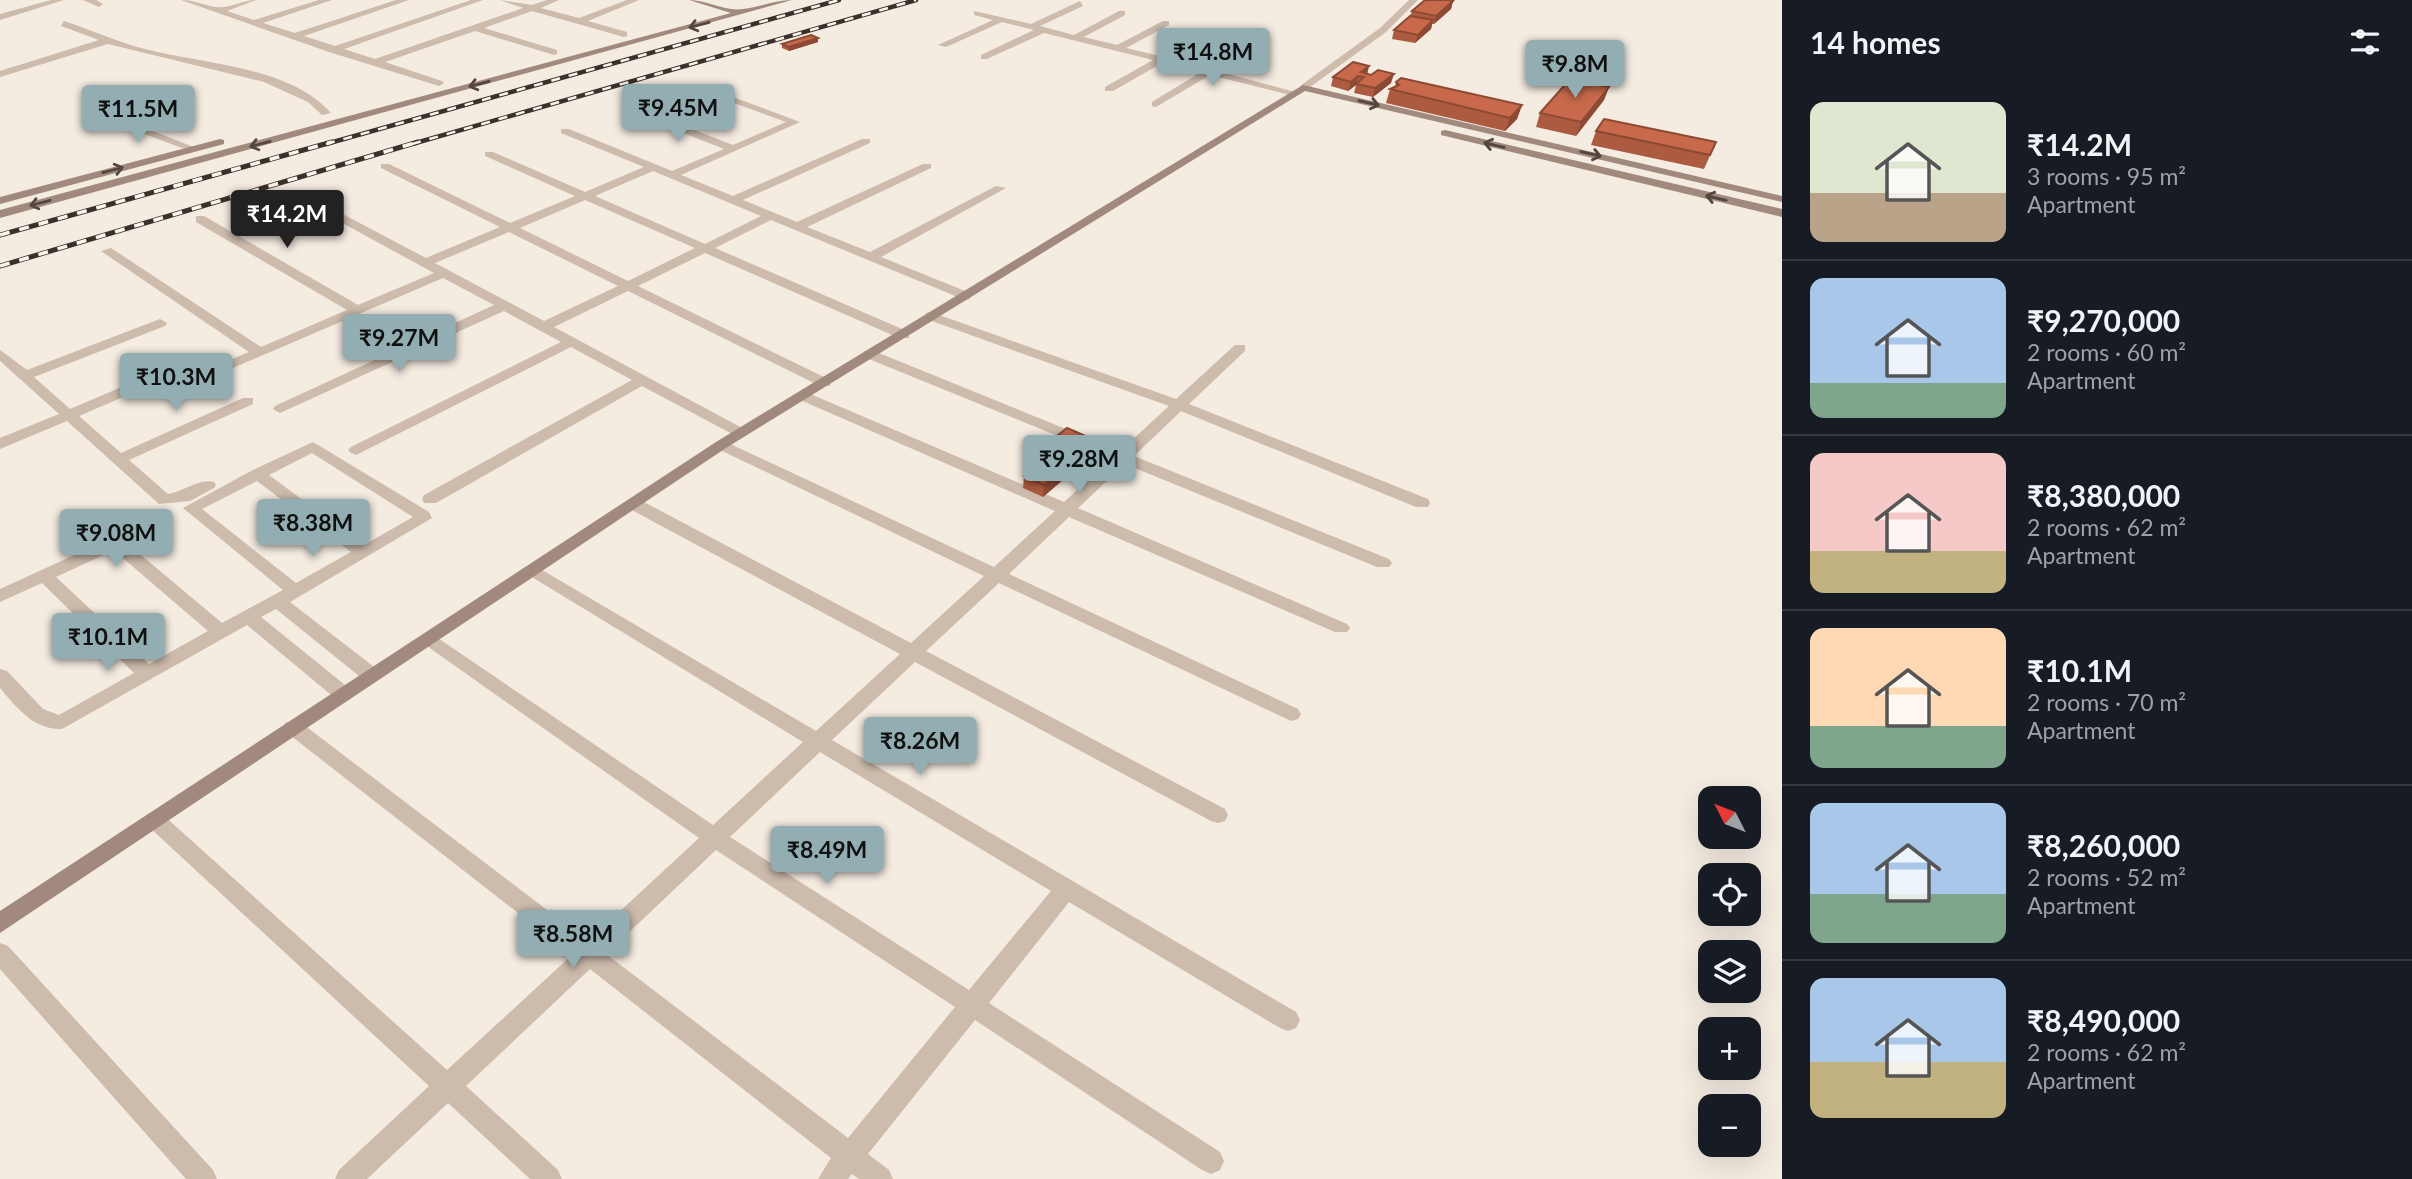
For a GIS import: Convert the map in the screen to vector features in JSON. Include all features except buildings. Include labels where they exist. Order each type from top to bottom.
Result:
[{"type":"street","points":[[0,17],[60,0]]},
{"type":"street","points":[[87,0],[99,4]]},
{"type":"street","points":[[186,0],[439,83]]},
{"type":"street","points":[[218,11],[252,0]]},
{"type":"street","points":[[253,23],[328,0]]},
{"type":"street","points":[[294,36],[405,0]]},
{"type":"street","points":[[332,50],[479,0]]},
{"type":"street","points":[[504,0],[624,34]]},
{"type":"street","points":[[373,63],[555,0]]},
{"type":"street","points":[[580,21],[635,0]]},
{"type":"street","points":[[693,0],[742,13]]},
{"type":"street","points":[[0,201],[750,0]]},
{"type":"street","points":[[0,214],[789,0]]},
{"type":"street","points":[[0,923],[721,445],[904,335],[1295,92],[1383,30],[1414,0]]},
{"type":"street","points":[[984,57],[1080,4]]},
{"type":"street","points":[[15,13],[40,21]]},
{"type":"street","points":[[977,13],[1295,92],[1782,199]]},
{"type":"street","points":[[1075,38],[1122,13]]},
{"type":"street","points":[[943,46],[1002,19]]},
{"type":"street","points":[[1117,49],[1166,23]]},
{"type":"street","points":[[64,24],[151,54],[236,70],[310,98],[327,113]]},
{"type":"street","points":[[476,28],[555,52]]},
{"type":"street","points":[[1109,89],[1208,33]]},
{"type":"street","points":[[0,74],[110,40]]},
{"type":"street","points":[[1156,104],[1254,44]]},
{"type":"street","points":[[672,175],[792,124],[794,120],[701,88]]},
{"type":"street","points":[[1295,92],[1782,213]]},
{"type":"street","points":[[634,110],[734,149]]},
{"type":"street","points":[[92,111],[194,149]]},
{"type":"street","points":[[565,131],[965,296]]},
{"type":"street","points":[[734,200],[866,141]]},
{"type":"street","points":[[489,154],[904,335]]},
{"type":"street","points":[[141,163],[151,173]]},
{"type":"street","points":[[385,166],[825,383]]},
{"type":"street","points":[[797,227],[927,166]]},
{"type":"street","points":[[423,264],[654,167]]},
{"type":"street","points":[[871,257],[1000,188]]},
{"type":"street","points":[[293,192],[741,433]]},
{"type":"street","points":[[543,327],[771,216]]},
{"type":"street","points":[[200,219],[357,310]]},
{"type":"street","points":[[107,251],[259,352]]},
{"type":"street","points":[[220,369],[442,274]]},
{"type":"street","points":[[280,409],[503,306]]},
{"type":"street","points":[[931,316],[1179,405],[1422,503]]},
{"type":"street","points":[[24,376],[160,323]]},
{"type":"street","points":[[356,450],[571,342]]},
{"type":"street","points":[[348,1179],[1240,348]]},
{"type":"street","points":[[0,354],[158,495],[173,500],[304,439]]},
{"type":"street","points":[[869,354],[1382,563]]},
{"type":"street","points":[[0,444],[197,360]]},
{"type":"street","points":[[430,499],[642,380]]},
{"type":"street","points":[[803,396],[1341,628]]},
{"type":"street","points":[[119,459],[248,401]]},
{"type":"street","points":[[721,445],[1291,714]]},
{"type":"street","points":[[0,676],[42,719],[57,724],[295,591],[423,516],[319,448],[306,450],[195,505],[191,511],[295,591]]},
{"type":"street","points":[[257,474],[363,552]]},
{"type":"street","points":[[634,504],[1218,815]]},
{"type":"street","points":[[0,596],[104,546],[117,546],[221,632]]},
{"type":"street","points":[[531,571],[1288,1020]]},
{"type":"street","points":[[44,575],[147,674]]},
{"type":"street","points":[[277,601],[371,675]]},
{"type":"street","points":[[249,617],[343,694]]},
{"type":"street","points":[[426,639],[714,837],[1211,1161]]},
{"type":"street","points":[[293,727],[880,1179]]},
{"type":"street","points":[[155,820],[549,1179]]},
{"type":"street","points":[[831,1179],[1067,888]]},
{"type":"street","points":[[0,953],[204,1179]]},
{"type":"railway","points":[[326,144],[839,0]]},
{"type":"railway","points":[[412,144],[916,0]]},
{"type":"railway","points":[[0,235],[332,142]]},
{"type":"railway","points":[[0,266],[418,142]]}]
